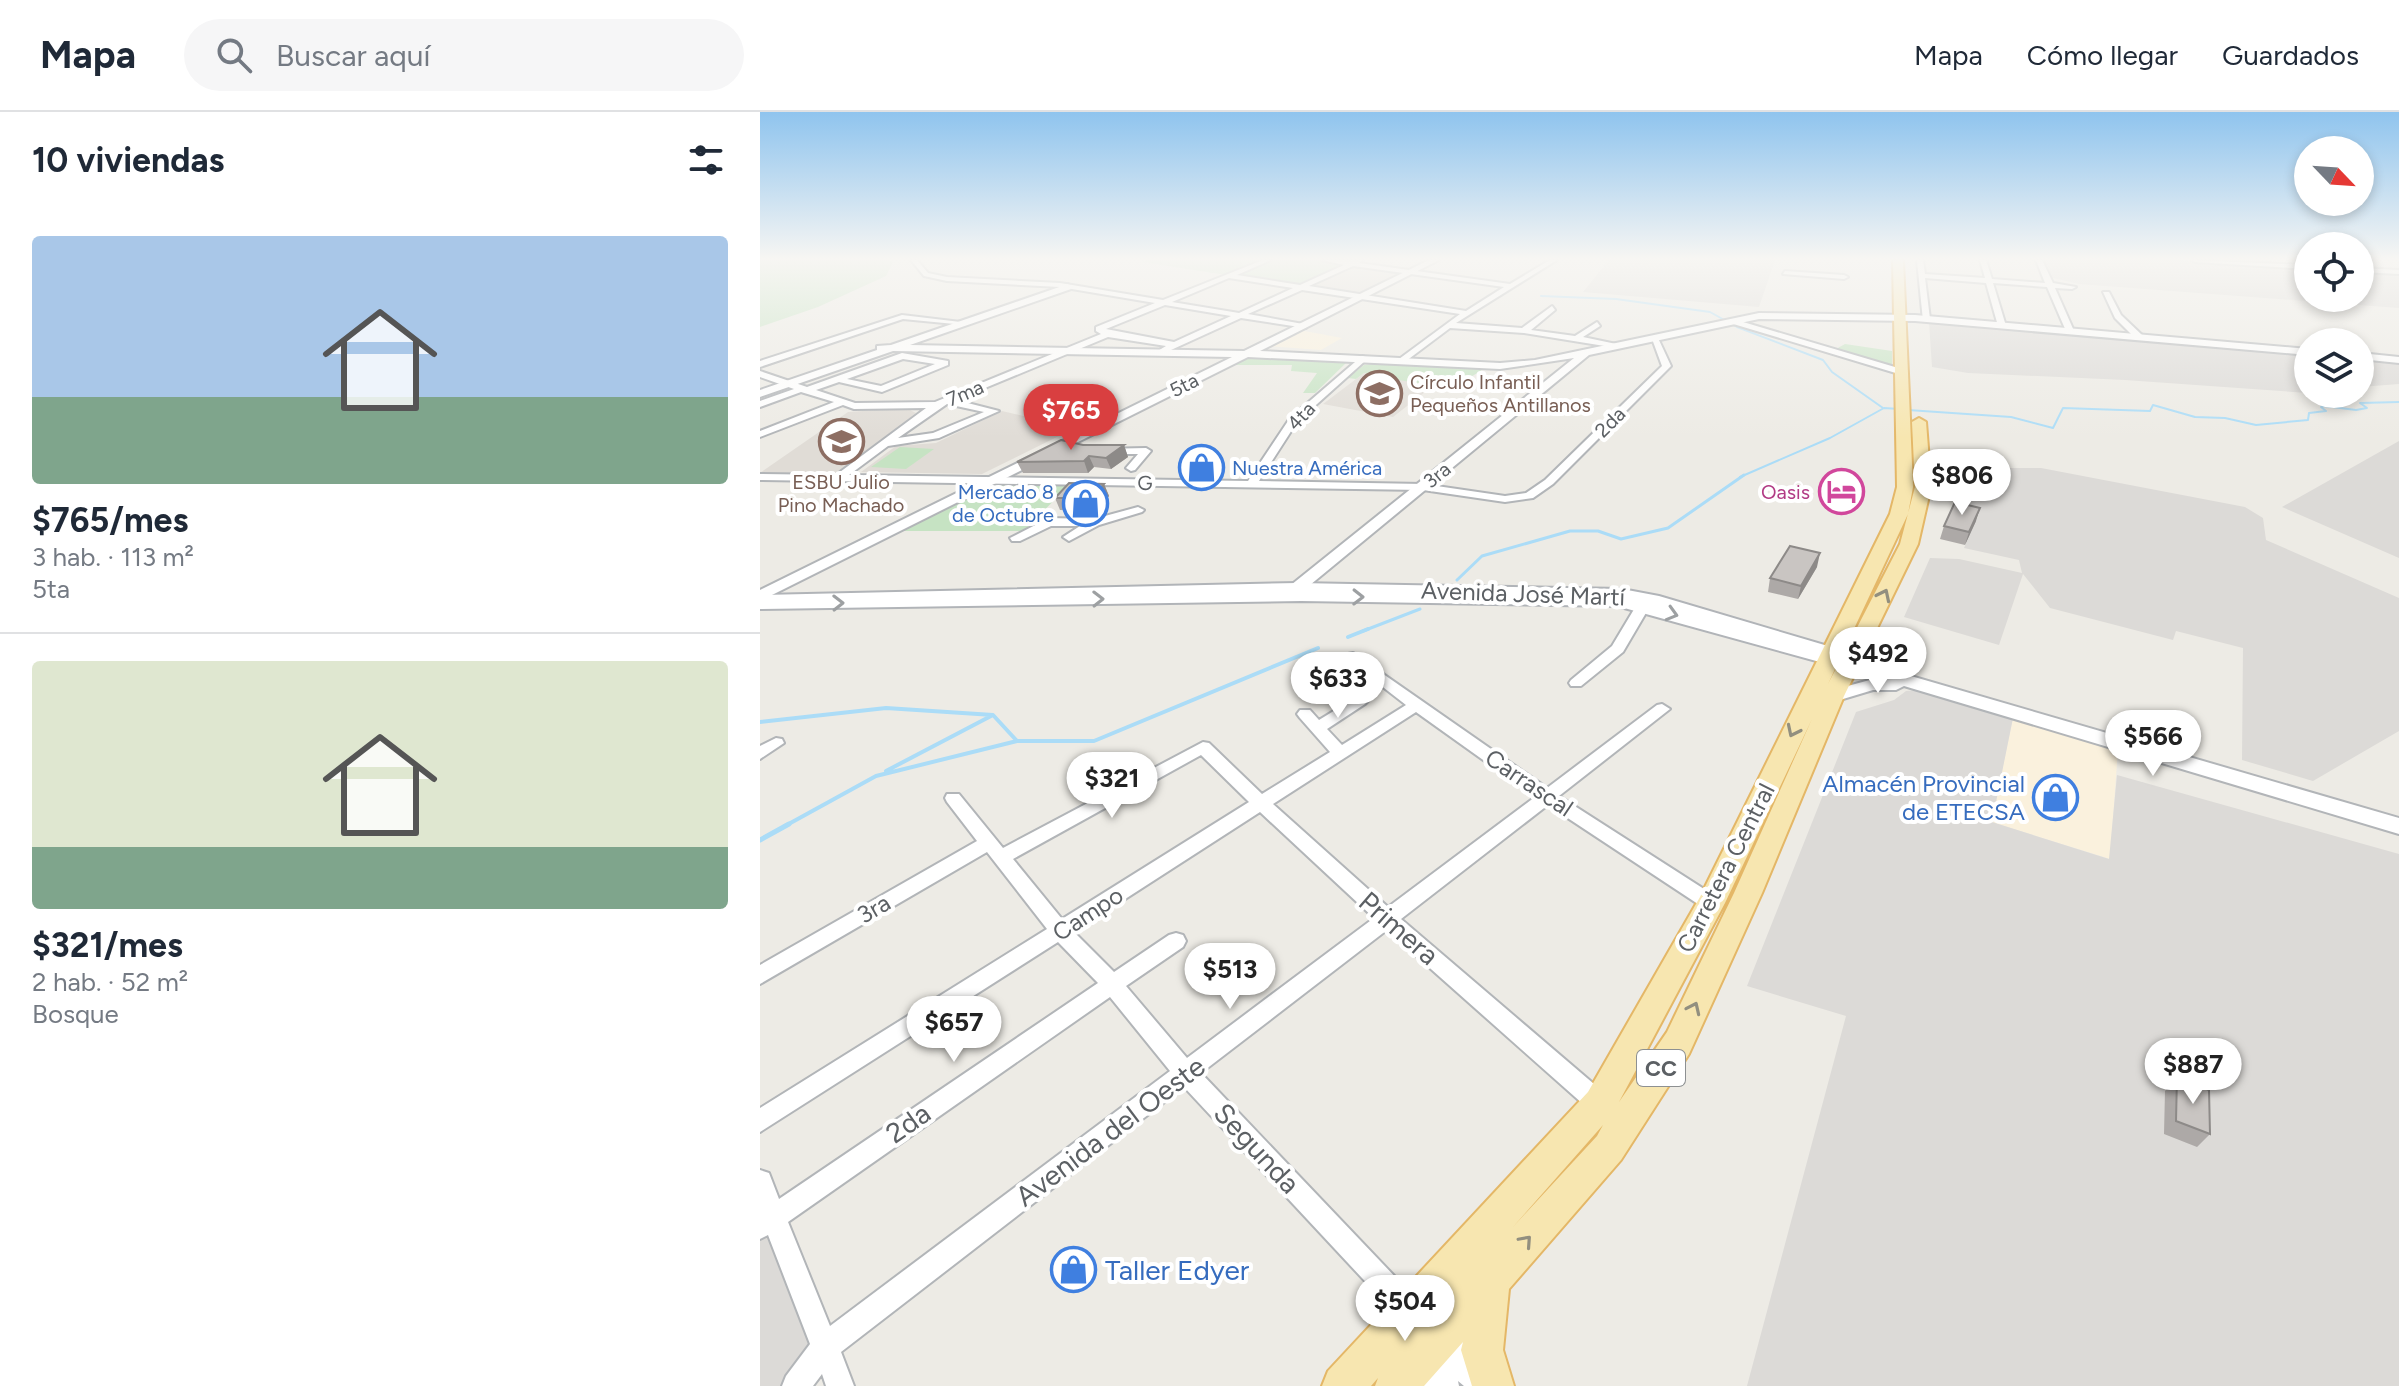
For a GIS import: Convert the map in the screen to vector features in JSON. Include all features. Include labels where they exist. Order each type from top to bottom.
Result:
[{"type":"main road","name":"Carretera Central","points":[[1396,1386],[1424,1326],[1600,1104],[1711,903],[1900,540],[1923,487],[1902,372],[1899,320]]},
{"type":"main road","name":"Avenida José Martí","points":[[760,600],[1293,592],[1622,594],[1653,600],[1835,660]]},
{"type":"main road","name":"Avenida José Martí","points":[[1293,592],[1618,601],[1835,660]]},
{"type":"main road","name":"Carretera Central","points":[[1343,1386],[1490,1282],[1609,1148],[1678,1043],[1748,893],[1833,696],[1835,660]]},
{"type":"main road","points":[[1490,1282],[1482,1350],[1492,1386]]},
{"type":"street","points":[[760,364],[895,319]]},
{"type":"street","points":[[930,319],[960,322]]},
{"type":"street","points":[[760,404],[889,347],[967,319]]},
{"type":"street","name":"7ma","points":[[837,479],[941,403],[1072,348],[1127,319]]},
{"type":"street","points":[[1103,331],[1168,348],[1230,319]]},
{"type":"street","points":[[1266,319],[1303,326]]},
{"type":"street","name":"5ta","points":[[760,600],[1316,319]]},
{"type":"street","points":[[1402,361],[1457,319]]},
{"type":"street","points":[[1524,331],[1538,319]]},
{"type":"street","points":[[889,347],[1168,348],[1500,366],[1748,319]]},
{"type":"street","points":[[1886,319],[2070,331],[2294,351]]},
{"type":"street","points":[[2000,319],[2002,326]]},
{"type":"street","points":[[2065,319],[2070,331]]},
{"type":"street","points":[[2121,319],[2139,337]]},
{"type":"street","points":[[1728,322],[1902,372]]},
{"type":"street","points":[[1576,339],[1597,324]]},
{"type":"street","points":[[1448,325],[1524,331],[1617,345]]},
{"type":"street","name":"2da","points":[[1529,496],[1549,482],[1667,366],[1654,338]]},
{"type":"street","name":"3ra","points":[[1293,592],[1587,352]]},
{"type":"street","points":[[760,392],[838,379],[909,355],[945,363],[882,389],[838,379]]},
{"type":"street","points":[[2374,357],[2399,360]]},
{"type":"street","name":"4ta","points":[[1252,484],[1293,420],[1362,359]]},
{"type":"street","points":[[760,374],[854,406],[941,403],[994,411],[935,436],[885,443]]},
{"type":"street","points":[[760,434],[841,403]]},
{"type":"street","points":[[1063,445],[1087,450],[1146,451],[1131,468]]},
{"type":"street","name":"G","points":[[760,477],[1423,487],[1505,499],[1529,496]]},
{"type":"street","points":[[1069,537],[1095,523],[1138,510]]},
{"type":"street","points":[[1016,538],[1049,522],[1095,523]]},
{"type":"street","points":[[1576,683],[1618,649],[1643,606]]},
{"type":"street","name":"Carrascal","points":[[1353,657],[1545,795],[1711,903]]},
{"type":"street","points":[[1835,660],[2399,826]]},
{"type":"street","points":[[1833,696],[1872,684],[1920,686]]},
{"type":"street","points":[[1318,728],[1360,701]]},
{"type":"street","name":"Campo","points":[[760,1121],[1416,705]]},
{"type":"street","name":"Avenida del Oeste","points":[[796,1386],[824,1348],[1545,795],[1662,709]]},
{"type":"street","points":[[1305,714],[1340,753]]},
{"type":"street","points":[[760,753],[776,743]]},
{"type":"street","name":"3ra","points":[[760,975],[995,850],[1203,747]]},
{"type":"street","name":"Primera","points":[[1203,747],[1259,803],[1600,1104]]},
{"type":"street","name":"Segunda","points":[[953,798],[1061,932],[1111,983],[1186,1073],[1424,1326]]},
{"type":"street","name":"2da","points":[[767,1221],[1176,941]]},
{"type":"street","points":[[760,1182],[767,1221],[840,1386]]},
{"type":"street","points":[[1424,1326],[1441,1386]]},
{"type":"street","points":[[1424,1326],[1492,1386]]},
{"type":"shaded area","points":[[1929,322],[2294,354],[2294,392],[1968,373],[1932,367]]},
{"type":"shaded area","points":[[1299,330],[1342,338],[1321,350],[1268,346],[1287,340]]},
{"type":"shaded area","points":[[2374,361],[2399,364],[2399,384],[2374,386]]},
{"type":"shaded area","name":"Círculo Infantil Pequeños Antillanos","points":[[1364,373],[1434,385],[1393,417],[1323,404]]},
{"type":"shaded area","name":"ESBU Julio Pino Machado","points":[[906,408],[916,413],[842,472],[822,476],[760,473],[848,412]]},
{"type":"shaded area","points":[[1002,411],[1075,428],[982,474],[861,472],[896,446],[936,443]]},
{"type":"shaded area","points":[[2399,441],[2399,558],[2282,507]]},
{"type":"shaded area","points":[[1970,468],[2041,468],[2245,507],[2263,518],[2266,540],[2399,598],[2399,731],[2313,781],[2242,760],[2243,648],[2176,631],[2173,640],[2050,608],[2023,574],[1999,645],[1904,617],[1930,558],[1959,559],[2022,573],[2019,560],[1964,548],[1979,513],[1955,507]]},
{"type":"shaded area","points":[[1918,690],[2013,718],[1992,822],[2109,859],[2117,775],[2399,854],[2399,1386],[1747,1386],[1846,1016],[1747,986],[1856,712],[1894,700],[1906,691]]},
{"type":"shaded area","name":"Almacén Provincial de ETECSA","points":[[2013,718],[2118,750],[2110,859],[1991,822]]},
{"type":"shaded area","points":[[774,1227],[816,1359],[791,1386],[760,1386],[760,1231]]},
{"type":"green space","points":[[760,319],[782,319],[760,327]]},
{"type":"green space","points":[[1845,344],[1892,351],[1892,365],[1836,349]]},
{"type":"green space","points":[[1249,358],[1346,363],[1315,393],[1303,393],[1317,373],[1291,371],[1292,365],[1234,365]]},
{"type":"green space","points":[[1364,365],[1484,368],[1471,377],[1442,384],[1410,382],[1364,373],[1356,379],[1348,378]]},
{"type":"green space","points":[[900,447],[934,449],[906,469],[871,467]]},
{"type":"green space","points":[[992,485],[1068,486],[1024,531],[901,531]]},
{"type":"building","points":[[1061,440],[1083,445],[1124,445],[1106,458],[1089,456],[1084,461],[1017,462]]},
{"type":"building","points":[[1069,483],[1104,484],[1091,498],[1055,498]]},
{"type":"building","points":[[1955,502],[1980,508],[1969,532],[1944,526]]},
{"type":"building","points":[[1790,546],[1820,553],[1801,586],[1770,578]]},
{"type":"building","points":[[2177,1077],[2209,1090],[2210,1134],[2176,1121]]},
{"type":"waterway","points":[[1723,319],[1823,360],[1832,372],[1883,408]]},
{"type":"waterway","points":[[1908,410],[2011,417],[2053,428],[2063,408],[2150,411],[2153,405],[2195,417],[2225,418],[2256,425],[2308,420],[2309,413],[2326,411],[2321,407],[2324,406],[2356,410],[2367,408],[2360,403],[2399,402]]},
{"type":"waterway","points":[[1743,476],[1830,438],[1884,408],[1899,409]]},
{"type":"waterway","points":[[1457,580],[1482,556],[1570,531],[1598,531],[1621,539],[1668,528],[1743,476]]},
{"type":"waterway","points":[[1363,631],[1420,609]]},
{"type":"waterway","points":[[1363,631],[1368,629]]},
{"type":"waterway","points":[[1348,637],[1363,631]]},
{"type":"waterway","points":[[1017,741],[1094,741],[1318,648]]},
{"type":"waterway","points":[[760,722],[886,708],[993,715],[1017,741]]},
{"type":"waterway","points":[[886,771],[991,716]]},
{"type":"waterway","points":[[785,826],[876,776],[1017,741]]},
{"type":"waterway","points":[[760,840],[789,824]]},
{"type":"place","name":"Círculo Infantil Pequeños Antillanos","points":[[1379,394]]},
{"type":"place","name":"ESBU Julio Pino Machado","points":[[841,442]]},
{"type":"place","name":"Nuestra América","points":[[1201,468]]},
{"type":"place","name":"Oasis","points":[[1841,492]]},
{"type":"place","name":"Mercado 8 de Octubre","points":[[1085,503]]},
{"type":"place","name":"Almacén Provincial de ETECSA","points":[[2056,798]]},
{"type":"place","name":"Taller Edyer","points":[[1074,1270]]}]
